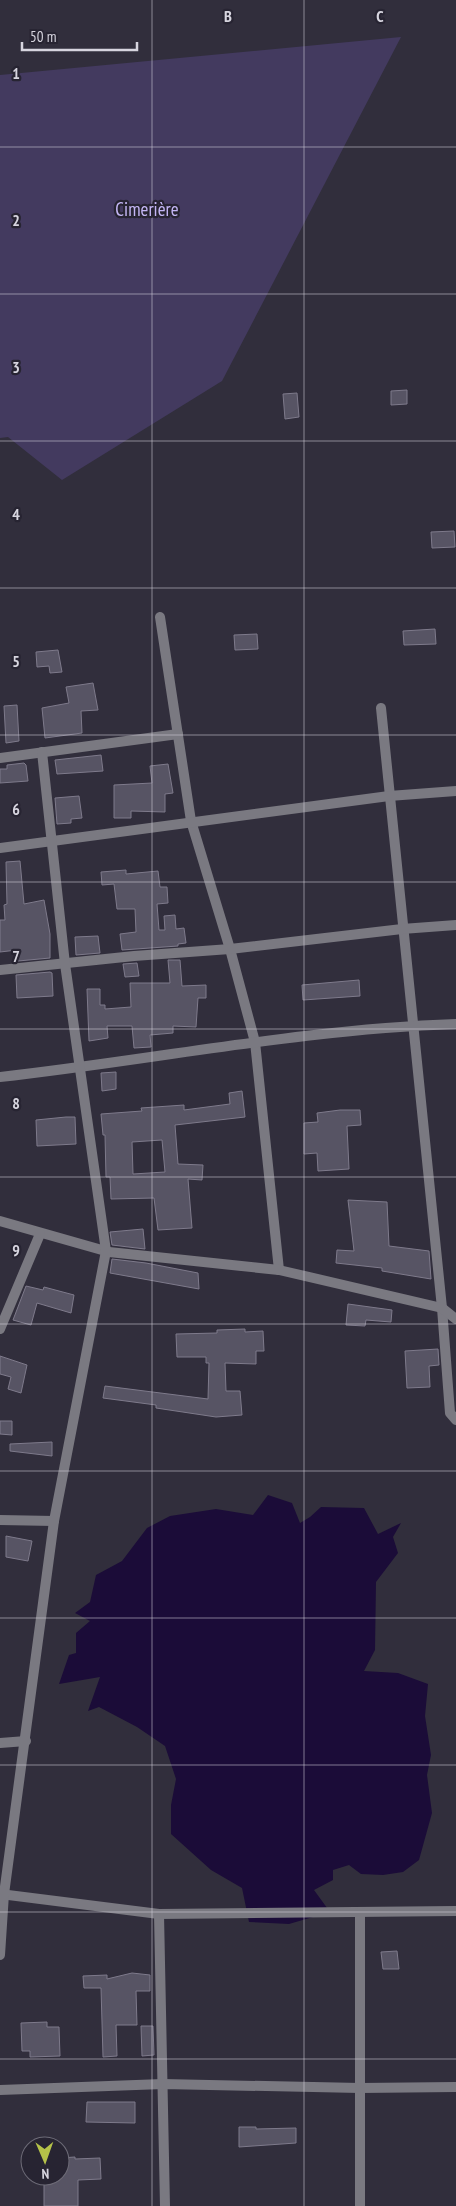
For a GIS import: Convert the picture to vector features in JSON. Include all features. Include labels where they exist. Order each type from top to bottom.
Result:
[{"type":"street","points":[[160,617],[191,821],[230,949],[255,1042],[279,1270]]},
{"type":"street","points":[[381,708],[442,1308],[450,1413],[456,1420]]},
{"type":"street","points":[[0,758],[178,734]]},
{"type":"street","points":[[0,1955],[2,1894],[26,1741],[54,1521],[106,1251],[65,964],[42,752]]},
{"type":"street","points":[[0,848],[191,821],[390,796],[456,791]]},
{"type":"street","points":[[0,970],[134,956],[230,949],[402,929],[456,925]]},
{"type":"street","points":[[0,1077],[80,1068],[255,1042],[414,1026],[456,1024]]},
{"type":"street","points":[[0,1221],[40,1234],[106,1251],[279,1270],[442,1308],[456,1319]]},
{"type":"street","points":[[0,1328],[40,1234]]},
{"type":"street","points":[[0,1520],[54,1521]]},
{"type":"street","points":[[0,1743],[26,1741]]},
{"type":"street","points":[[2,1894],[159,1914],[456,1911]]},
{"type":"street","points":[[360,1912],[360,2206]]},
{"type":"street","points":[[159,1914],[166,2206]]},
{"type":"street","points":[[0,2090],[163,2084],[360,2088],[456,2087]]},
{"type":"green space","name":"Cimerière","points":[[401,37],[222,381],[62,480],[8,437],[0,438],[0,75]]},
{"type":"shaded area","points":[[268,1495],[292,1503],[300,1523],[321,1507],[364,1508],[378,1534],[401,1523],[393,1537],[398,1553],[376,1582],[375,1650],[364,1671],[398,1673],[428,1684],[425,1716],[431,1755],[427,1775],[432,1813],[419,1860],[403,1872],[383,1875],[361,1874],[349,1865],[333,1870],[333,1880],[314,1890],[330,1912],[289,1924],[249,1922],[242,1888],[211,1870],[171,1834],[171,1805],[176,1779],[165,1746],[137,1727],[99,1707],[88,1711],[100,1677],[59,1684],[69,1655],[76,1653],[76,1633],[90,1621],[75,1613],[90,1602],[96,1575],[122,1561],[147,1528],[170,1516],[216,1509],[253,1515]]},
{"type":"building","points":[[407,390],[407,404],[391,405],[391,391]]},
{"type":"building","points":[[297,393],[299,417],[285,419],[283,394]]},
{"type":"building","points":[[454,531],[455,547],[432,548],[431,532]]},
{"type":"building","points":[[435,629],[436,644],[404,645],[403,631]]},
{"type":"building","points":[[257,634],[258,649],[235,650],[234,635]]},
{"type":"building","points":[[58,650],[62,672],[50,673],[49,666],[37,667],[36,652]]},
{"type":"building","points":[[93,683],[98,710],[81,711],[82,733],[45,738],[42,708],[69,703],[66,687]]},
{"type":"building","points":[[17,705],[19,741],[6,743],[4,706]]},
{"type":"building","points":[[101,755],[103,771],[57,774],[55,760]]},
{"type":"building","points":[[24,763],[26,765],[28,781],[0,783],[0,769],[7,769],[7,765]]},
{"type":"building","points":[[168,764],[173,793],[165,794],[165,812],[131,811],[131,818],[114,818],[114,785],[152,783],[150,766]]},
{"type":"building","points":[[79,796],[82,818],[71,819],[71,823],[57,824],[55,798]]},
{"type":"building","points":[[20,861],[24,904],[44,900],[50,934],[50,958],[18,961],[17,950],[0,952],[0,920],[5,920],[4,905],[7,904],[6,862]]},
{"type":"building","points":[[126,870],[126,874],[158,871],[160,887],[167,887],[168,903],[157,904],[159,930],[165,930],[164,916],[175,915],[176,929],[184,928],[186,943],[178,944],[178,946],[122,950],[120,934],[136,932],[135,909],[117,909],[114,884],[102,885],[101,872]]},
{"type":"building","points":[[98,936],[100,953],[76,955],[75,937]]},
{"type":"building","points":[[168,960],[180,960],[182,986],[206,985],[206,998],[198,998],[196,1027],[173,1026],[173,1033],[150,1035],[151,1047],[134,1048],[132,1026],[107,1026],[108,1038],[89,1041],[87,989],[100,989],[100,1005],[105,1005],[105,1009],[131,1007],[130,983],[170,983]]},
{"type":"building","points":[[137,963],[139,976],[125,977],[123,964]]},
{"type":"building","points":[[52,973],[53,996],[17,998],[16,975]]},
{"type":"building","points":[[359,980],[360,996],[303,1000],[302,985]]},
{"type":"building","points":[[116,1072],[116,1089],[102,1091],[101,1073]]},
{"type":"building","points":[[242,1091],[245,1117],[175,1125],[178,1164],[203,1165],[202,1180],[188,1179],[192,1228],[158,1230],[154,1198],[111,1199],[110,1177],[106,1177],[105,1135],[103,1135],[101,1114],[142,1111],[141,1108],[184,1105],[184,1110],[230,1104],[229,1093]],"holes":[[[162,1140],[165,1172],[133,1174],[132,1142]]]},
{"type":"building","points":[[360,1110],[361,1125],[347,1126],[349,1169],[318,1171],[317,1153],[304,1154],[304,1123],[318,1122],[317,1113]]},
{"type":"building","points":[[75,1117],[76,1144],[37,1146],[36,1120]]},
{"type":"building","points":[[348,1200],[387,1202],[389,1246],[429,1251],[431,1279],[382,1271],[382,1268],[336,1263],[337,1250],[354,1251]]},
{"type":"building","points":[[143,1229],[145,1249],[112,1245],[110,1232]]},
{"type":"building","points":[[112,1259],[146,1263],[198,1273],[199,1289],[110,1273]]},
{"type":"building","points":[[26,1286],[43,1290],[44,1287],[74,1295],[71,1313],[37,1303],[31,1325],[13,1320]]},
{"type":"building","points":[[348,1304],[392,1310],[391,1322],[366,1320],[365,1326],[346,1325]]},
{"type":"building","points":[[245,1329],[245,1332],[263,1331],[264,1351],[256,1351],[256,1364],[225,1363],[226,1391],[240,1391],[242,1415],[216,1417],[156,1408],[156,1405],[103,1398],[105,1386],[208,1399],[209,1363],[206,1363],[206,1357],[177,1357],[176,1334],[217,1333],[217,1330]]},
{"type":"building","points":[[438,1349],[439,1365],[429,1366],[430,1387],[407,1388],[405,1351]]},
{"type":"building","points":[[0,1356],[27,1365],[21,1393],[8,1389],[11,1377],[0,1374]]},
{"type":"building","points":[[0,1421],[12,1421],[12,1435],[0,1434]]},
{"type":"building","points":[[52,1442],[52,1456],[10,1451],[10,1444]]},
{"type":"building","points":[[6,1536],[32,1541],[28,1561],[6,1557]]},
{"type":"building","points":[[397,1951],[399,1969],[383,1969],[381,1952]]},
{"type":"building","points":[[132,1973],[150,1975],[150,1991],[136,1991],[137,2025],[116,2025],[117,2056],[103,2057],[101,1988],[84,1988],[83,1976],[107,1975],[107,1979]]},
{"type":"building","points":[[47,2022],[47,2027],[59,2027],[60,2056],[30,2057],[30,2051],[22,2051],[21,2023]]},
{"type":"building","points":[[141,2026],[153,2026],[154,2055],[142,2056]]},
{"type":"building","points":[[87,2102],[135,2102],[135,2123],[86,2122]]},
{"type":"building","points":[[239,2127],[256,2127],[256,2129],[296,2128],[296,2143],[239,2147]]},
{"type":"building","points":[[70,2157],[75,2157],[75,2159],[100,2158],[101,2179],[78,2180],[78,2206],[44,2206],[44,2186],[70,2186]]}]
